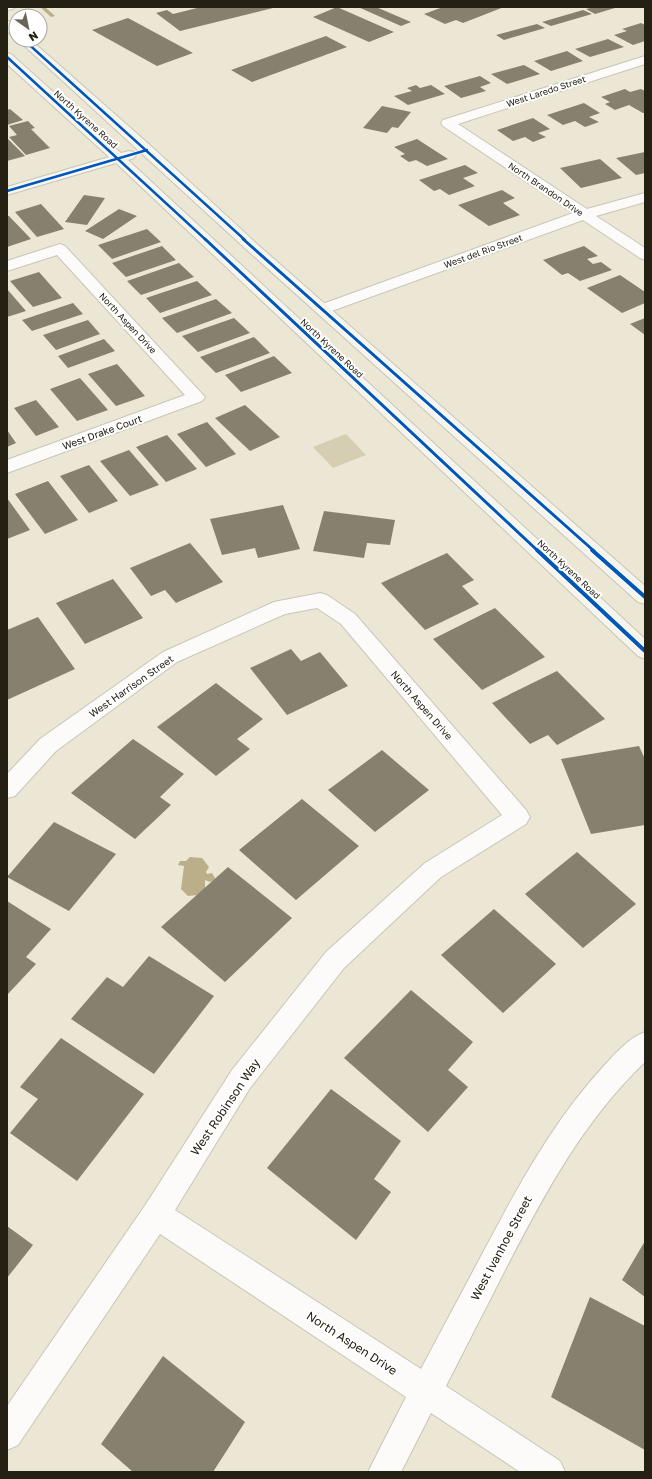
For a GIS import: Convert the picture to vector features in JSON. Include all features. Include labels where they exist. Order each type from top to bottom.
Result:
[{"type":"main road","name":"North Kyrene Road","points":[[33,48],[645,597]]},
{"type":"main road","name":"North Kyrene Road","points":[[7,57],[118,158],[645,651]]},
{"type":"main road","points":[[7,191],[148,150]]},
{"type":"street","name":"West Laredo Street","points":[[448,123],[645,60]]},
{"type":"street","name":"North Brandon Drive","points":[[448,123],[645,255]]},
{"type":"street","name":"West del Rio Street","points":[[323,309],[584,214],[645,197]]},
{"type":"street","name":"North Aspen Drive","points":[[7,266],[60,249],[196,397]]},
{"type":"street","name":"West Drake Court","points":[[7,467],[196,397]]},
{"type":"street","name":"North Aspen Drive","points":[[320,600],[348,619],[518,817]]},
{"type":"street","name":"West Harrison Street","points":[[7,789],[48,745],[170,657],[281,607],[320,600]]},
{"type":"street","name":"West Robinson Way","points":[[7,1434],[156,1214],[242,1079],[335,960],[433,870],[518,817]]},
{"type":"street","name":"West Ivanhoe Street","points":[[384,1472],[539,1175],[581,1112],[622,1064],[645,1044]]},
{"type":"street","name":"North Aspen Drive","points":[[156,1214],[549,1472]]},
{"type":"shaded area","points":[[346,434],[366,455],[333,468],[313,447]]},
{"type":"shaded area","points":[[190,857],[202,858],[209,867],[206,872],[207,874],[212,873],[215,878],[210,882],[205,880],[205,890],[198,895],[188,896],[181,889],[184,866],[178,865],[180,861],[186,861]]},
{"type":"building","points":[[201,7],[273,8],[180,31],[156,13],[167,10],[173,14]]},
{"type":"building","points":[[337,7],[394,32],[369,42],[313,17]]},
{"type":"building","points":[[358,7],[376,7],[411,22],[401,26]]},
{"type":"building","points":[[443,7],[504,7],[463,23],[456,20],[445,24],[424,14]]},
{"type":"building","points":[[594,7],[615,8],[595,14],[586,9]]},
{"type":"building","points":[[583,10],[592,14],[551,26],[542,22]]},
{"type":"building","points":[[128,18],[193,53],[157,66],[92,30]]},
{"type":"building","points":[[641,23],[645,25],[645,41],[633,45],[614,35],[627,31],[622,29]]},
{"type":"building","points":[[537,24],[545,28],[504,40],[496,35]]},
{"type":"building","points":[[326,36],[347,47],[252,82],[231,70]]},
{"type":"building","points":[[608,39],[624,47],[590,57],[575,49]]},
{"type":"building","points":[[567,51],[583,61],[551,71],[534,61]]},
{"type":"building","points":[[524,65],[540,74],[507,84],[491,74]]},
{"type":"building","points":[[480,76],[491,83],[480,87],[486,91],[461,98],[444,86]]},
{"type":"building","points":[[416,85],[420,88],[431,85],[445,94],[408,105],[394,96],[412,91],[407,88]]},
{"type":"building","points":[[625,89],[630,92],[641,89],[645,91],[645,113],[629,105],[615,110],[605,104],[610,102],[601,97]]},
{"type":"building","points":[[584,103],[600,113],[589,117],[599,122],[585,127],[575,121],[563,125],[547,115]]},
{"type":"building","points":[[382,106],[411,112],[398,128],[392,127],[387,133],[363,128]]},
{"type":"building","points":[[10,109],[23,120],[7,125],[7,110]]},
{"type":"building","points":[[533,118],[550,129],[538,133],[546,137],[533,142],[525,137],[513,141],[497,130]]},
{"type":"building","points":[[28,121],[35,128],[31,129],[50,148],[26,155],[9,137],[17,135],[9,126]]},
{"type":"building","points":[[8,139],[25,156],[7,161]]},
{"type":"building","points":[[417,139],[448,159],[427,166],[416,160],[409,162],[400,156],[405,154],[394,147]]},
{"type":"building","points":[[645,152],[645,173],[636,175],[616,158]]},
{"type":"building","points":[[600,159],[622,178],[581,188],[560,168]]},
{"type":"building","points":[[465,165],[478,173],[463,178],[475,186],[449,195],[440,189],[434,191],[419,180]]},
{"type":"building","points":[[502,190],[515,198],[503,203],[520,215],[489,226],[458,205]]},
{"type":"building","points":[[84,195],[105,198],[87,225],[65,222]]},
{"type":"building","points":[[41,204],[64,229],[37,237],[15,212]]},
{"type":"building","points":[[119,209],[137,216],[103,239],[85,231]]},
{"type":"building","points":[[7,216],[9,216],[31,239],[7,247]]},
{"type":"building","points":[[147,229],[161,242],[112,259],[98,245]]},
{"type":"building","points":[[162,246],[176,260],[126,277],[112,263]]},
{"type":"building","points":[[584,246],[598,256],[587,259],[593,264],[601,262],[612,270],[580,281],[568,273],[562,275],[543,260]]},
{"type":"building","points":[[179,263],[194,277],[141,295],[127,281]]},
{"type":"building","points":[[39,272],[62,298],[33,307],[10,281]]},
{"type":"building","points":[[620,275],[645,292],[645,303],[622,313],[587,288]]},
{"type":"building","points":[[197,281],[212,295],[160,313],[146,298]]},
{"type":"building","points":[[7,289],[26,311],[7,317]]},
{"type":"building","points":[[216,299],[232,313],[177,333],[162,318]]},
{"type":"building","points":[[73,303],[83,314],[32,331],[22,320]]},
{"type":"building","points":[[234,318],[250,333],[198,352],[182,336]]},
{"type":"building","points":[[645,318],[645,335],[630,324]]},
{"type":"building","points":[[88,320],[100,334],[56,350],[43,335]]},
{"type":"building","points":[[254,337],[270,353],[216,373],[200,357]]},
{"type":"building","points":[[104,339],[115,351],[68,368],[58,356]]},
{"type":"building","points":[[274,356],[292,373],[241,392],[225,375]]},
{"type":"building","points":[[117,364],[145,396],[116,406],[88,374]]},
{"type":"building","points":[[80,378],[108,410],[77,421],[50,389]]},
{"type":"building","points":[[36,400],[59,427],[36,436],[14,408]]},
{"type":"building","points":[[245,405],[280,437],[250,451],[215,418]]},
{"type":"building","points":[[207,422],[236,454],[206,467],[177,434]]},
{"type":"building","points":[[7,430],[16,443],[7,447]]},
{"type":"building","points":[[167,435],[197,469],[166,482],[136,447]]},
{"type":"building","points":[[129,450],[159,485],[130,496],[100,461]]},
{"type":"building","points":[[89,465],[118,501],[89,513],[60,476]]},
{"type":"building","points":[[48,481],[78,520],[45,534],[15,494]]},
{"type":"building","points":[[7,498],[30,530],[7,539]]},
{"type":"building","points":[[283,505],[300,549],[258,558],[255,548],[222,555],[210,519]]},
{"type":"building","points":[[324,511],[395,520],[390,545],[367,543],[364,558],[313,551]]},
{"type":"building","points":[[190,543],[223,582],[176,603],[165,590],[151,596],[130,568]]},
{"type":"building","points":[[447,553],[474,580],[462,586],[479,604],[425,630],[381,583]]},
{"type":"building","points":[[113,579],[143,618],[85,644],[56,603]]},
{"type":"building","points":[[495,608],[545,657],[482,690],[433,639]]},
{"type":"building","points":[[38,617],[75,669],[7,700],[7,630]]},
{"type":"building","points":[[291,649],[301,661],[320,652],[348,686],[287,715],[250,668]]},
{"type":"building","points":[[557,671],[605,719],[557,745],[548,735],[530,744],[492,703]]},
{"type":"building","points":[[216,683],[263,719],[237,739],[250,749],[216,776],[157,727]]},
{"type":"building","points":[[133,739],[184,774],[160,797],[171,805],[135,839],[71,793]]},
{"type":"building","points":[[639,746],[645,759],[645,825],[591,834],[561,759]]},
{"type":"building","points":[[382,750],[429,790],[375,832],[328,790]]},
{"type":"building","points":[[302,799],[359,846],[296,900],[239,850]]},
{"type":"building","points":[[54,822],[116,854],[69,911],[7,877]]},
{"type":"building","points":[[577,852],[636,904],[583,948],[525,894]]},
{"type":"building","points":[[228,867],[292,918],[225,982],[161,927]]},
{"type":"building","points":[[7,901],[51,929],[26,957],[36,964],[7,995]]},
{"type":"building","points":[[494,909],[556,964],[503,1013],[441,955]]},
{"type":"building","points":[[149,956],[214,996],[154,1074],[71,1019],[107,977],[123,987]]},
{"type":"building","points":[[411,990],[473,1042],[448,1070],[468,1087],[428,1132],[344,1058]]},
{"type":"building","points":[[61,1038],[144,1094],[77,1181],[10,1133],[38,1099],[20,1087]]},
{"type":"building","points":[[331,1089],[401,1141],[374,1179],[391,1192],[356,1240],[267,1168]]},
{"type":"building","points":[[7,1226],[33,1245],[7,1278]]},
{"type":"building","points":[[645,1241],[645,1297],[622,1280]]},
{"type":"building","points":[[590,1297],[645,1326],[645,1450],[551,1397]]},
{"type":"building","points":[[163,1356],[245,1422],[213,1472],[133,1472],[101,1444]]},
{"type":"waterway","points":[[42,7],[53,16]]},
{"type":"cycle path","points":[[33,48],[252,247],[645,597]]},
{"type":"cycle path","points":[[7,57],[118,158],[645,651]]},
{"type":"cycle path","points":[[7,191],[147,150]]}]
